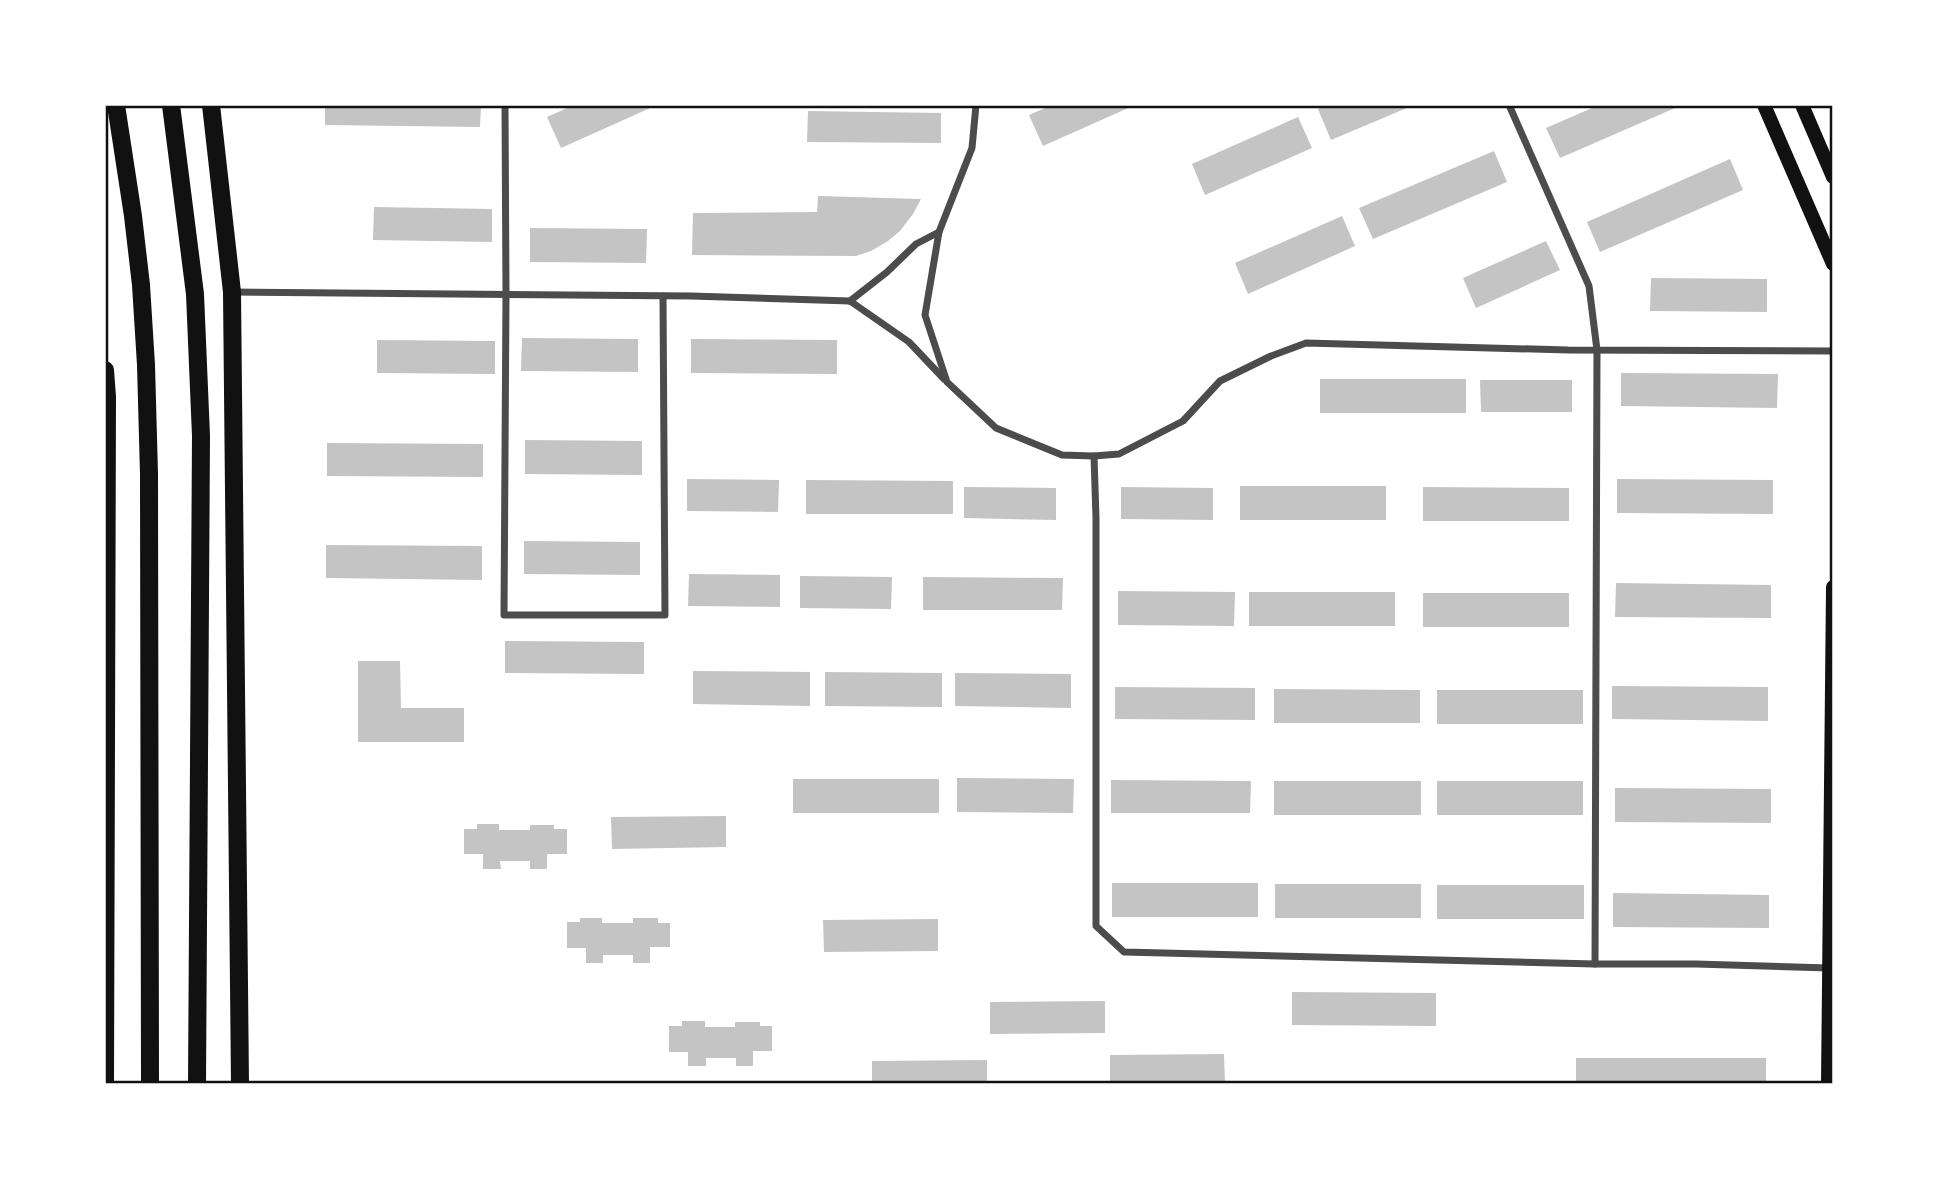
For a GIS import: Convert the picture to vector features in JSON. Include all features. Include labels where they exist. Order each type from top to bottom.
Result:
[{"type":"highway","points":[[116,105],[141,285],[146,379],[149,488],[150,1084]]},
{"type":"highway","points":[[171,105],[195,294],[201,436],[197,1084]]},
{"type":"highway","points":[[211,105],[232,292],[240,1084]]},
{"type":"highway","points":[[105,370],[105,1084]]},
{"type":"main road","points":[[1764,105],[1828,239],[1833,264]]},
{"type":"main road","points":[[1802,105],[1833,177]]},
{"type":"main road","points":[[1828,1084],[1833,587]]},
{"type":"street","points":[[505,105],[504,615],[665,615],[663,296]]},
{"type":"street","points":[[947,382],[925,315],[939,232],[972,148],[976,105]]},
{"type":"street","points":[[1509,105],[1589,286],[1597,350],[1595,964]]},
{"type":"street","points":[[850,301],[887,272],[916,244],[939,232]]},
{"type":"street","points":[[232,292],[663,296],[850,301],[909,342],[996,428],[1062,454],[1094,456],[1119,454],[1183,421],[1220,381],[1271,356],[1306,343],[1597,350],[1833,351]]},
{"type":"street","points":[[1094,456],[1097,518],[1097,926],[1124,953],[1829,968]]},
{"type":"building","points":[[325,105],[481,105],[480,127],[325,125]]},
{"type":"building","points":[[574,105],[657,105],[561,148],[547,117]]},
{"type":"building","points":[[1052,105],[1135,105],[1043,146],[1029,115]]},
{"type":"building","points":[[1327,105],[1414,105],[1331,140],[1318,109]]},
{"type":"building","points":[[1599,105],[1682,105],[1560,158],[1546,128]]},
{"type":"building","points":[[808,111],[941,113],[941,143],[807,142]]},
{"type":"building","points":[[1298,117],[1312,148],[1205,195],[1192,164]]},
{"type":"building","points":[[1494,151],[1507,182],[1373,239],[1359,208]]},
{"type":"building","points":[[1730,159],[1743,190],[1600,252],[1587,222]]},
{"type":"building","points":[[818,196],[921,199],[900,231],[871,251],[856,256],[692,255],[693,213],[817,212]]},
{"type":"building","points":[[374,207],[492,209],[492,242],[373,240]]},
{"type":"building","points":[[1342,216],[1355,246],[1248,294],[1235,263]]},
{"type":"building","points":[[530,228],[647,229],[646,263],[530,262]]},
{"type":"building","points":[[1546,241],[1560,270],[1476,308],[1463,278]]},
{"type":"building","points":[[1651,278],[1767,279],[1767,312],[1650,311]]},
{"type":"building","points":[[522,338],[638,339],[638,372],[521,371]]},
{"type":"building","points":[[691,339],[837,340],[837,374],[691,373]]},
{"type":"building","points":[[377,340],[495,341],[495,374],[377,373]]},
{"type":"building","points":[[1621,373],[1778,374],[1777,408],[1621,406]]},
{"type":"building","points":[[1320,379],[1466,379],[1466,413],[1320,413]]},
{"type":"building","points":[[1480,380],[1572,380],[1572,412],[1481,412]]},
{"type":"building","points":[[525,440],[642,441],[642,475],[525,474]]},
{"type":"building","points":[[327,443],[483,444],[483,477],[327,476]]},
{"type":"building","points":[[687,479],[779,480],[778,512],[687,511]]},
{"type":"building","points":[[1617,479],[1773,480],[1773,514],[1617,513]]},
{"type":"building","points":[[806,480],[953,481],[953,514],[806,514]]},
{"type":"building","points":[[1240,486],[1386,486],[1386,520],[1240,520]]},
{"type":"building","points":[[964,487],[1056,488],[1056,520],[964,518]]},
{"type":"building","points":[[1121,487],[1213,488],[1213,520],[1121,519]]},
{"type":"building","points":[[1423,487],[1569,488],[1569,521],[1423,521]]},
{"type":"building","points":[[524,541],[640,542],[640,575],[524,574]]},
{"type":"building","points":[[326,545],[482,546],[482,580],[326,578]]},
{"type":"building","points":[[689,574],[780,575],[780,607],[688,606]]},
{"type":"building","points":[[800,576],[892,577],[891,609],[800,608]]},
{"type":"building","points":[[923,577],[1063,578],[1062,610],[923,610]]},
{"type":"building","points":[[1616,583],[1771,585],[1771,618],[1615,617]]},
{"type":"building","points":[[1118,591],[1235,592],[1234,626],[1118,625]]},
{"type":"building","points":[[1249,592],[1395,592],[1395,626],[1249,626]]},
{"type":"building","points":[[1423,593],[1569,593],[1569,627],[1423,627]]},
{"type":"building","points":[[505,641],[644,642],[644,674],[505,673]]},
{"type":"building","points":[[358,661],[400,661],[401,708],[464,708],[464,742],[358,742]]},
{"type":"building","points":[[693,671],[810,672],[810,706],[693,704]]},
{"type":"building","points":[[825,672],[942,673],[942,707],[825,706]]},
{"type":"building","points":[[955,673],[1071,674],[1071,708],[955,706]]},
{"type":"building","points":[[1612,686],[1768,687],[1768,721],[1612,719]]},
{"type":"building","points":[[1115,687],[1255,688],[1255,720],[1115,719]]},
{"type":"building","points":[[1274,689],[1420,690],[1420,723],[1274,723]]},
{"type":"building","points":[[1437,690],[1583,690],[1583,724],[1437,724]]},
{"type":"building","points":[[957,778],[1074,779],[1073,813],[957,812]]},
{"type":"building","points":[[793,779],[939,779],[939,813],[793,813]]},
{"type":"building","points":[[1111,780],[1251,781],[1250,813],[1111,813]]},
{"type":"building","points":[[1274,781],[1421,781],[1421,815],[1274,815]]},
{"type":"building","points":[[1437,781],[1583,781],[1583,815],[1437,815]]},
{"type":"building","points":[[1615,788],[1771,789],[1771,823],[1615,822]]},
{"type":"building","points":[[726,816],[726,847],[612,849],[611,817]]},
{"type":"building","points":[[477,824],[499,824],[499,830],[530,830],[530,825],[554,825],[554,829],[567,829],[567,854],[547,854],[547,869],[530,869],[530,861],[500,861],[501,869],[483,869],[483,854],[464,854],[464,829],[477,829]]},
{"type":"building","points":[[1112,883],[1258,883],[1258,917],[1112,917]]},
{"type":"building","points":[[1275,884],[1421,884],[1421,918],[1275,918]]},
{"type":"building","points":[[1437,885],[1584,885],[1584,919],[1437,919]]},
{"type":"building","points":[[1613,893],[1769,895],[1769,928],[1613,927]]},
{"type":"building","points":[[580,918],[602,918],[602,923],[633,923],[633,918],[658,918],[658,923],[670,923],[670,947],[650,947],[650,963],[633,963],[633,955],[603,955],[603,963],[586,963],[586,948],[567,948],[567,922],[580,922]]},
{"type":"building","points":[[938,919],[938,951],[824,952],[823,920]]},
{"type":"building","points":[[1292,992],[1436,993],[1436,1026],[1292,1025]]},
{"type":"building","points":[[1105,1001],[1105,1033],[990,1034],[990,1002]]},
{"type":"building","points":[[682,1021],[705,1021],[705,1027],[735,1027],[735,1022],[760,1022],[760,1026],[772,1026],[772,1051],[753,1051],[753,1066],[736,1066],[736,1058],[706,1058],[706,1066],[688,1066],[688,1052],[669,1052],[669,1026],[682,1026]]},
{"type":"building","points":[[1224,1054],[1225,1084],[1110,1084],[1110,1055]]},
{"type":"building","points":[[1576,1058],[1766,1058],[1766,1084],[1576,1084]]},
{"type":"building","points":[[987,1060],[987,1084],[872,1084],[872,1061]]}]
